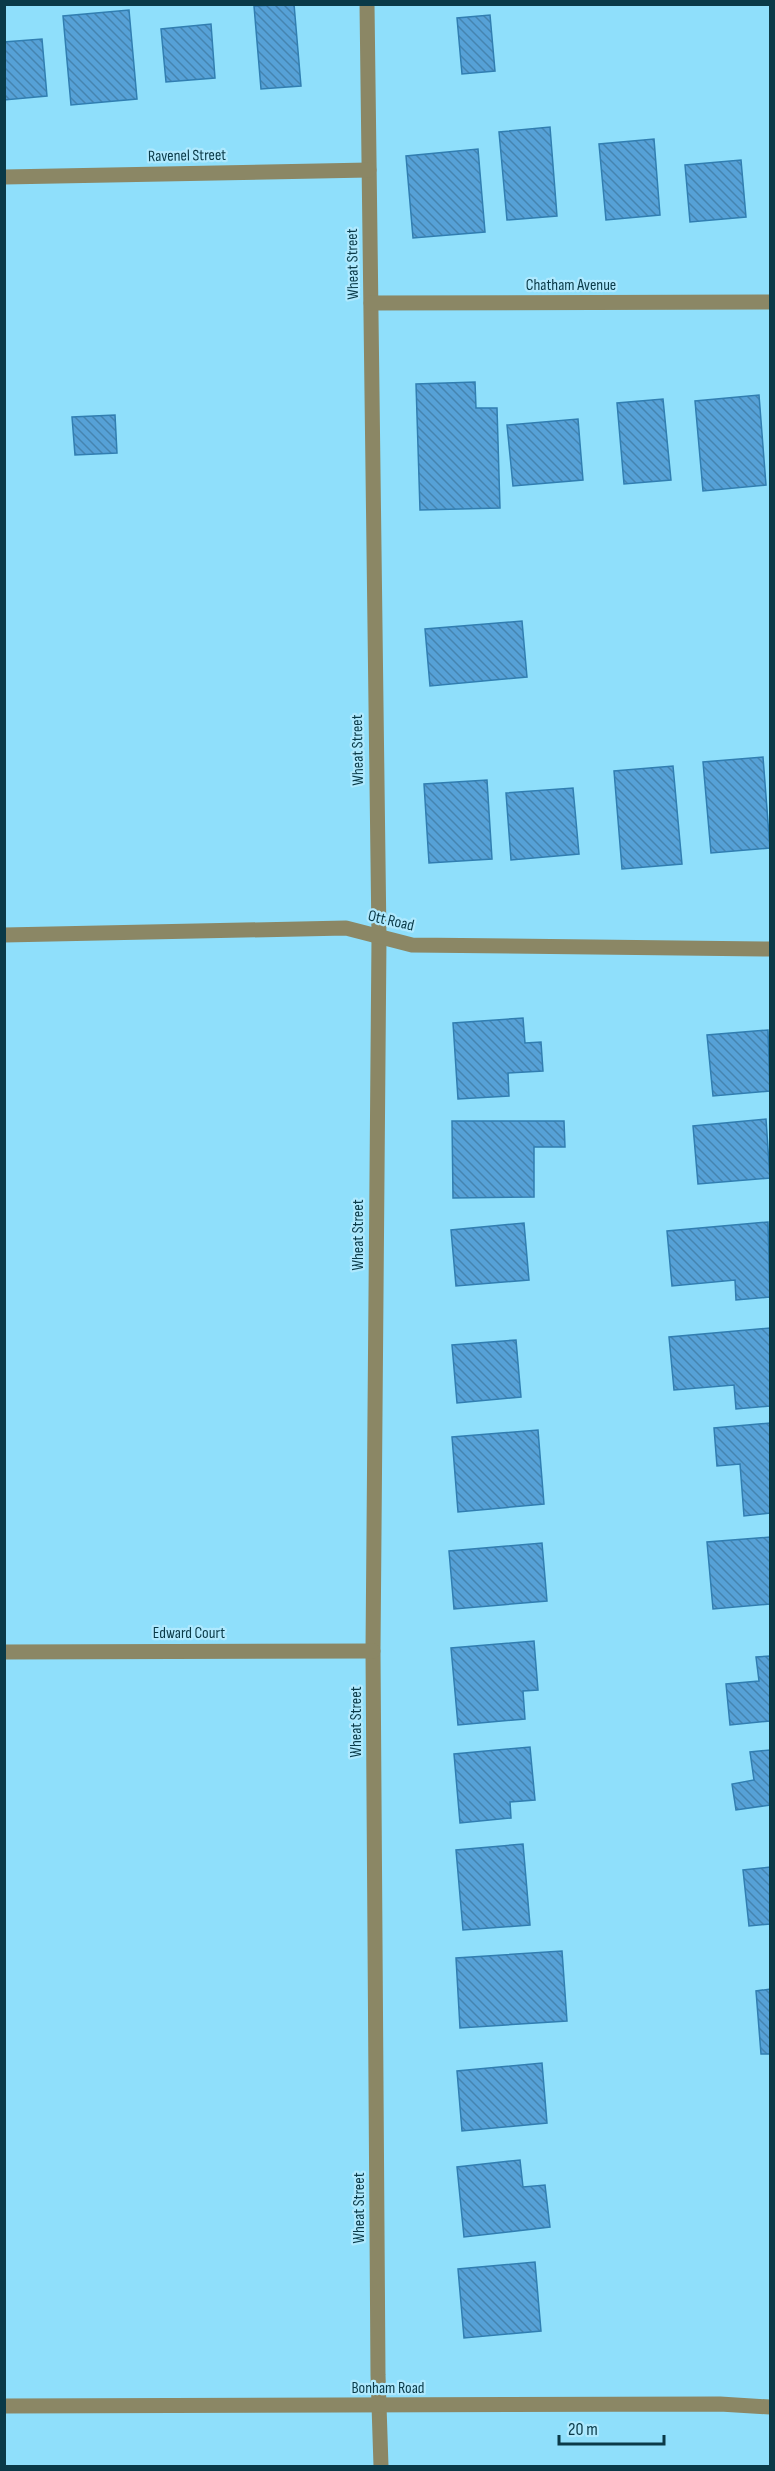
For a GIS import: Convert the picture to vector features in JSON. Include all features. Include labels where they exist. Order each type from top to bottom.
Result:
[{"type":"street","name":"Wheat Street","points":[[367,4],[379,938],[374,1651],[381,2466]]},
{"type":"street","name":"Ravenel Street","points":[[4,177],[369,170]]},
{"type":"street","name":"Chatham Avenue","points":[[371,303],[771,302]]},
{"type":"street","name":"Ott Road","points":[[4,935],[346,928],[412,945],[771,949]]},
{"type":"street","name":"Edward Court","points":[[4,1652],[374,1651]]},
{"type":"street","name":"Bonham Road","points":[[4,2406],[720,2404],[771,2407]]},
{"type":"building","points":[[294,4],[301,86],[261,89],[254,6]]},
{"type":"building","points":[[129,10],[137,99],[71,105],[63,16]]},
{"type":"building","points":[[490,15],[495,71],[462,74],[457,18]]},
{"type":"building","points":[[211,24],[215,78],[166,82],[161,29]]},
{"type":"building","points":[[42,39],[47,96],[4,100],[4,42]]},
{"type":"building","points":[[550,127],[557,216],[507,220],[499,132]]},
{"type":"building","points":[[654,139],[660,215],[606,220],[599,144]]},
{"type":"building","points":[[478,149],[485,232],[413,238],[406,156]]},
{"type":"building","points":[[741,160],[746,217],[690,222],[685,165]]},
{"type":"building","points":[[475,382],[476,408],[497,408],[500,508],[420,510],[416,384]]},
{"type":"building","points":[[759,395],[766,485],[703,491],[695,401]]},
{"type":"building","points":[[663,399],[671,480],[624,484],[617,403]]},
{"type":"building","points":[[115,415],[117,453],[75,455],[72,417]]},
{"type":"building","points":[[578,419],[583,480],[513,486],[507,425]]},
{"type":"building","points":[[522,621],[527,677],[430,686],[425,629]]},
{"type":"building","points":[[763,757],[770,848],[711,853],[703,762]]},
{"type":"building","points":[[673,766],[682,864],[622,869],[614,771]]},
{"type":"building","points":[[487,780],[492,859],[429,863],[424,784]]},
{"type":"building","points":[[573,788],[579,854],[511,860],[506,793]]},
{"type":"building","points":[[523,1018],[525,1043],[541,1042],[543,1071],[508,1073],[509,1096],[458,1099],[453,1023]]},
{"type":"building","points":[[768,1030],[770,1091],[713,1096],[707,1035]]},
{"type":"building","points":[[766,1119],[770,1178],[698,1184],[693,1126]]},
{"type":"building","points":[[452,1121],[564,1121],[565,1147],[534,1147],[534,1197],[453,1198]]},
{"type":"building","points":[[768,1222],[770,1297],[736,1300],[735,1280],[672,1286],[667,1231]]},
{"type":"building","points":[[524,1223],[529,1280],[456,1286],[451,1230]]},
{"type":"building","points":[[770,1328],[770,1406],[736,1409],[734,1385],[674,1390],[669,1337]]},
{"type":"building","points":[[516,1340],[521,1397],[457,1403],[452,1345]]},
{"type":"building","points":[[770,1423],[770,1513],[744,1516],[740,1464],[717,1466],[714,1428]]},
{"type":"building","points":[[538,1430],[544,1504],[458,1512],[452,1437]]},
{"type":"building","points":[[770,1537],[770,1604],[713,1609],[707,1542]]},
{"type":"building","points":[[542,1543],[547,1601],[454,1609],[449,1551]]},
{"type":"building","points":[[534,1641],[538,1690],[523,1691],[525,1719],[458,1725],[451,1648]]},
{"type":"building","points":[[770,1656],[770,1721],[730,1725],[726,1684],[759,1681],[756,1657]]},
{"type":"building","points":[[530,1747],[535,1800],[510,1802],[511,1818],[460,1823],[454,1754]]},
{"type":"building","points":[[770,1750],[770,1805],[736,1810],[732,1784],[754,1780],[750,1752]]},
{"type":"building","points":[[523,1844],[530,1925],[463,1930],[456,1850]]},
{"type":"building","points":[[770,1867],[770,1924],[749,1926],[743,1870]]},
{"type":"building","points":[[562,1951],[567,2021],[460,2028],[456,1958]]},
{"type":"building","points":[[770,1989],[770,2054],[761,2054],[756,1991]]},
{"type":"building","points":[[542,2063],[547,2123],[462,2131],[457,2071]]},
{"type":"building","points":[[520,2160],[523,2187],[545,2185],[550,2227],[464,2237],[457,2167]]},
{"type":"building","points":[[535,2262],[541,2331],[464,2338],[458,2269]]}]
